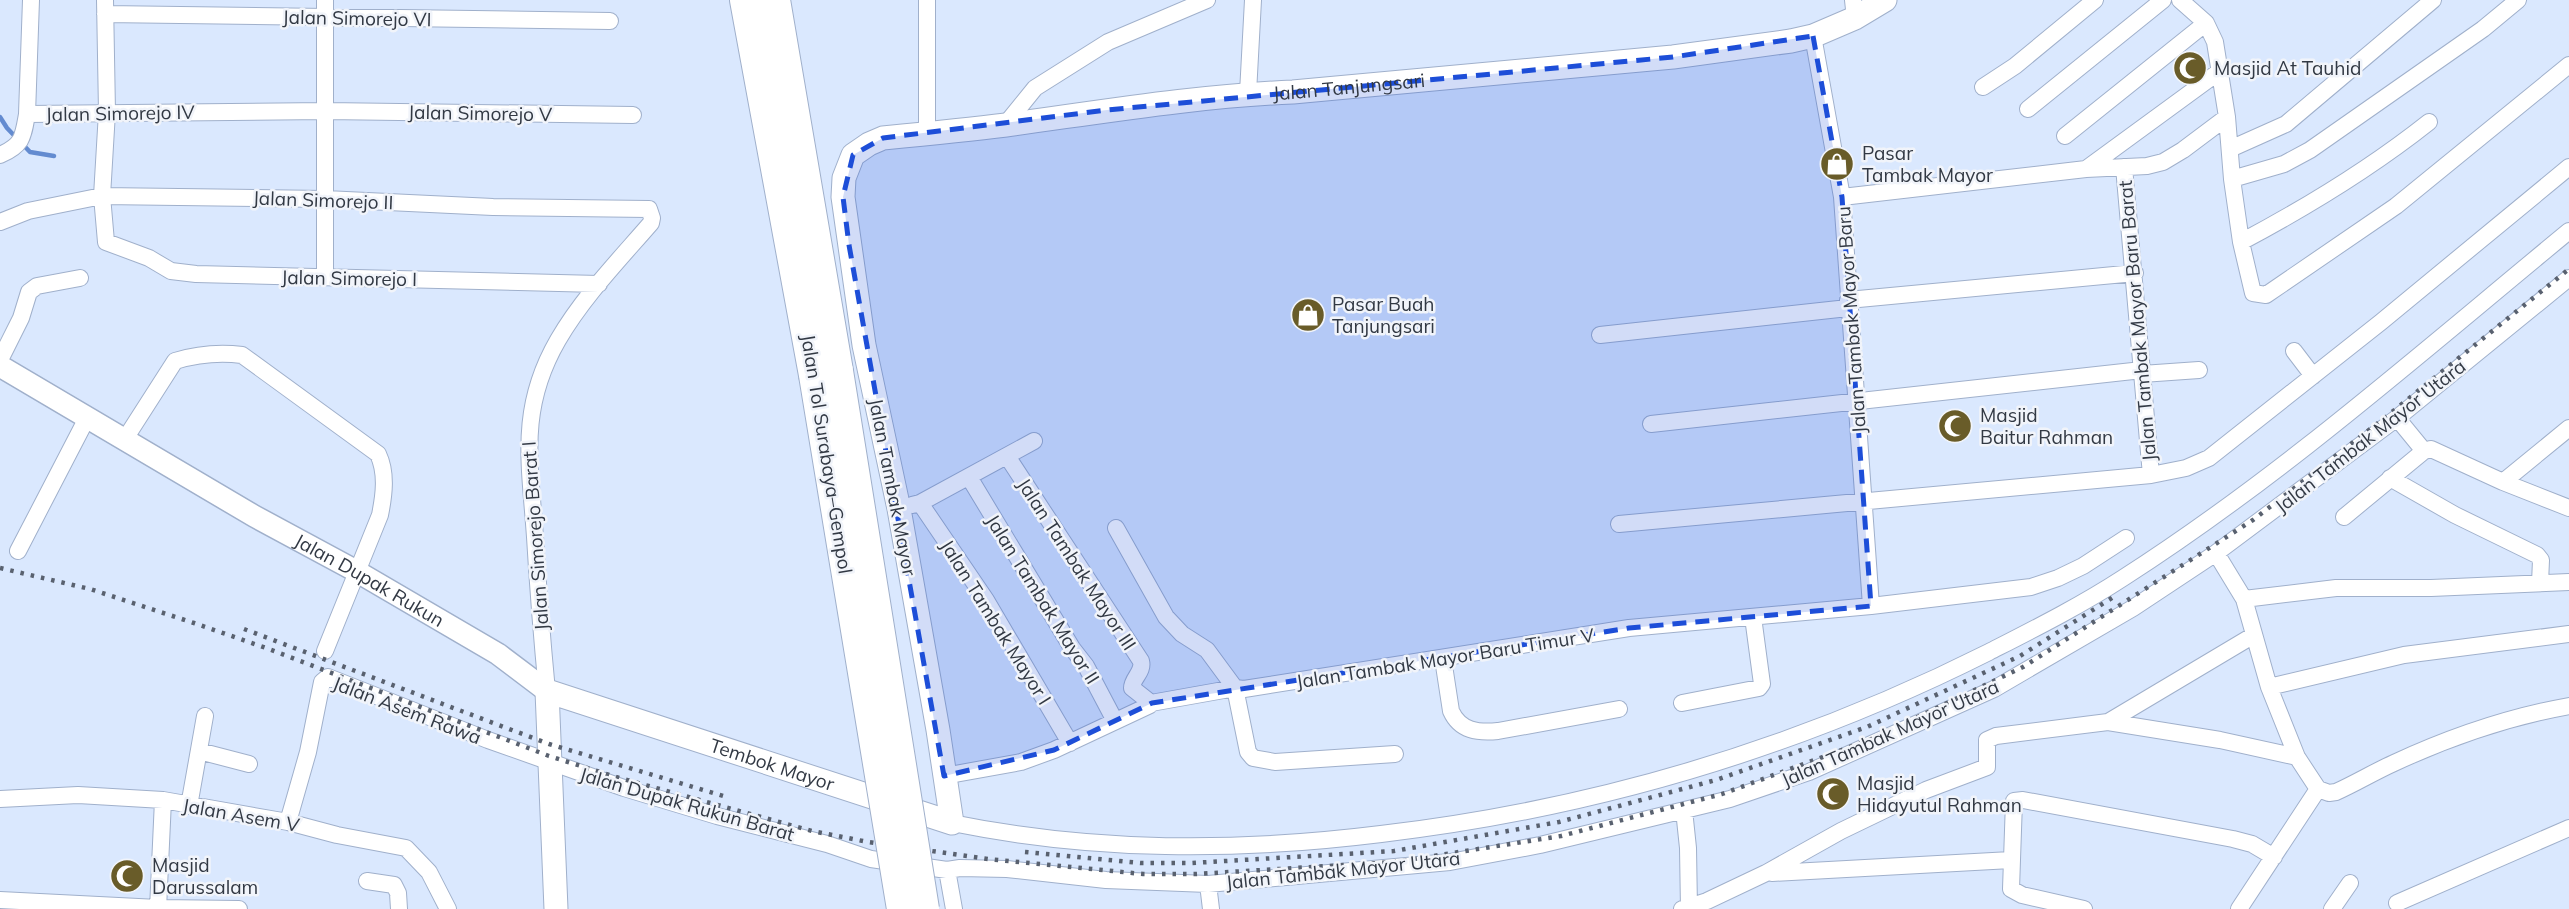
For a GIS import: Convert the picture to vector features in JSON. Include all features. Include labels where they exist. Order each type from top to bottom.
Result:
[{"type":"highway","name":"Jalan Tol Surabaya–Gempol","points":[[745,0],[826,373],[924,909]]},
{"type":"highway","name":"Jalan Tol Surabaya–Gempol","points":[[775,0],[902,909]]},
{"type":"main road","name":"Jalan Tanjungsari","points":[[843,197],[844,178],[853,155],[883,138],[1248,93],[1293,92],[1674,57],[1813,36],[1854,9],[1885,0]]},
{"type":"main road","name":"Jalan Tambak Mayor","points":[[843,197],[864,345],[910,506],[944,776]]},
{"type":"main road","name":"Tembok Mayor","points":[[547,691],[952,823]]},
{"type":"main road","points":[[547,691],[556,909]]},
{"type":"main road","points":[[944,776],[952,823]]},
{"type":"street","name":"Jalan Simorejo IV","points":[[31,0],[27,114],[326,111]]},
{"type":"street","points":[[325,277],[326,0]]},
{"type":"street","points":[[927,0],[927,134]]},
{"type":"street","points":[[1005,125],[1035,88],[1108,42],[1207,0]]},
{"type":"street","points":[[1248,93],[1253,0]]},
{"type":"street","points":[[1983,87],[2015,66],[2095,0]]},
{"type":"street","points":[[2028,109],[2163,0]]},
{"type":"street","points":[[2180,0],[2206,23],[2215,42],[2227,117],[2241,242],[2253,293],[2266,295],[2396,206],[2569,65]]},
{"type":"street","points":[[2230,149],[2286,124],[2433,0]]},
{"type":"street","points":[[2232,179],[2284,163],[2310,150],[2483,29],[2518,0]]},
{"type":"street","points":[[102,196],[107,112],[105,7]]},
{"type":"street","name":"Jalan Simorejo VI","points":[[105,7],[326,18],[610,20]]},
{"type":"street","points":[[2065,136],[2206,23]]},
{"type":"street","name":"Jalan Tambak Mayor Baru","points":[[1813,36],[1842,197],[1871,606]]},
{"type":"street","points":[[2085,169],[2220,71]]},
{"type":"street","name":"Jalan Simorejo V","points":[[326,111],[633,115]]},
{"type":"street","points":[[12,147],[27,114]]},
{"type":"street","points":[[1842,197],[2164,162],[2227,117]]},
{"type":"street","points":[[2241,242],[2356,175],[2430,122]]},
{"type":"street","name":"Jalan Tambak Mayor Baru Barat","points":[[2124,167],[2151,475]]},
{"type":"street","points":[[1619,524],[2151,475],[2186,468],[2209,458],[2569,167]]},
{"type":"street","name":"Jalan Simorejo II","points":[[0,222],[28,211],[102,196],[326,198],[493,207],[649,209]]},
{"type":"street","name":"Jalan Simorejo I","points":[[102,196],[106,242],[149,258],[171,271],[599,284]]},
{"type":"street","name":"Jalan Simorejo Barat I","points":[[547,691],[529,485],[527,449],[530,417],[545,367],[557,341],[599,284],[651,223],[649,209]]},
{"type":"street","points":[[952,823],[1034,838],[1100,844],[1202,848],[1322,841],[1444,827],[1547,808],[1628,789],[1771,746],[1928,682],[2032,630],[2117,582],[2210,520],[2327,432],[2569,231]]},
{"type":"street","points":[[1600,335],[1848,304],[2134,273]]},
{"type":"street","points":[[0,360],[21,318],[29,292],[37,286],[80,278]]},
{"type":"street","name":"Jalan Tambak Mayor Utara","points":[[947,870],[1007,869],[1106,880],[1208,884],[1450,862],[1540,845],[1730,799],[1809,772],[1994,689],[2133,608],[2216,553],[2396,418],[2569,278]]},
{"type":"street","points":[[2294,351],[2313,376]]},
{"type":"street","points":[[125,439],[175,361],[210,353],[242,355],[378,454],[384,476],[380,515],[325,651]]},
{"type":"street","name":"Jalan Dupak Rukun","points":[[0,366],[254,516],[356,571],[498,654],[547,691]]},
{"type":"street","points":[[1651,424],[2142,372],[2199,370]]},
{"type":"street","points":[[18,551],[87,418]]},
{"type":"street","points":[[2396,418],[2424,451]]},
{"type":"street","points":[[2503,482],[2569,428]]},
{"type":"street","points":[[910,506],[1034,441]]},
{"type":"street","points":[[2344,517],[2424,451],[2431,449],[2569,508]]},
{"type":"street","name":"Jalan Tambak Mayor III","points":[[1007,456],[1141,661],[1141,669],[1132,688],[1151,703]]},
{"type":"street","name":"Jalan Tambak Mayor II","points":[[969,477],[1072,648],[1086,666],[1115,722]]},
{"type":"street","points":[[2390,478],[2455,515],[2537,555],[2541,560],[2540,583]]},
{"type":"street","name":"Jalan Tambak Mayor I","points":[[910,506],[986,600],[1070,743]]},
{"type":"street","points":[[1116,528],[1166,617],[1182,634],[1208,650],[1227,674],[1235,688],[1248,752],[1253,758],[1275,762],[1395,754]]},
{"type":"street","name":"Jalan Tambak Mayor Baru Timur V","points":[[944,776],[1021,762],[1070,743],[1151,703],[1629,628],[1871,606],[2046,583],[2083,566],[2126,538]]},
{"type":"street","points":[[2216,553],[2244,599],[2269,687],[2297,757],[2318,789],[2329,793],[2336,792],[2394,763],[2486,726],[2530,713],[2569,706]]},
{"type":"street","points":[[2244,599],[2336,588],[2431,588],[2569,582]]},
{"type":"street","points":[[1682,703],[1759,688],[1762,684],[1753,617]]},
{"type":"street","points":[[2269,687],[2404,655],[2569,634]]},
{"type":"street","points":[[2108,722],[2255,635]]},
{"type":"street","points":[[1443,659],[1451,711],[1454,718],[1469,730],[1482,733],[1498,731],[1619,709]]},
{"type":"street","name":"Jalan Asem Rawa","points":[[288,821],[308,752],[322,682],[328,677],[549,762]]},
{"type":"street","points":[[189,806],[205,716]]},
{"type":"street","points":[[1684,810],[1688,848],[1687,908],[1766,873],[1842,831],[1926,790],[1986,767],[1986,745],[1990,738],[2108,722],[2220,740],[2297,757]]},
{"type":"street","points":[[199,751],[249,764]]},
{"type":"street","name":"Jalan Dupak Rukun Barat","points":[[549,762],[625,788],[718,816],[827,844],[871,859],[947,870]]},
{"type":"street","points":[[2239,909],[2318,789]]},
{"type":"street","name":"Jalan Asem V","points":[[0,799],[78,795],[163,800],[288,821],[337,835],[407,848],[429,872],[448,909]]},
{"type":"street","points":[[158,908],[163,800]]},
{"type":"street","points":[[2084,909],[2013,892],[2010,881],[2012,803],[2016,800],[2233,839],[2252,844],[2274,857]]},
{"type":"street","points":[[2397,903],[2569,828]]},
{"type":"street","points":[[1766,873],[2011,860]]},
{"type":"street","points":[[947,870],[954,909]]},
{"type":"street","points":[[367,881],[394,885],[398,893],[399,909]]},
{"type":"street","points":[[2332,909],[2350,883]]},
{"type":"street","points":[[1208,884],[1211,909]]},
{"type":"street","points":[[0,900],[239,909]]},
{"type":"highlighted area","points":[[1813,36],[1842,197],[1871,606],[1629,628],[1152,703],[1054,750],[958,775],[944,776],[849,245],[843,197],[853,155],[883,138],[1107,110],[1673,57]]},
{"type":"waterway","points":[[0,117],[30,152],[54,156]]},
{"type":"railway","points":[[0,568],[90,589],[194,623],[549,756],[812,831],[988,859],[1143,874],[1196,874],[1395,862],[1561,836],[1722,794],[1869,740],[2023,667],[2253,520],[2569,269]]},
{"type":"railway","points":[[1025,852],[1141,863],[1192,863],[1394,851],[1559,822],[1716,780],[1867,727],[2020,656],[2115,596]]},
{"type":"railway","points":[[244,629],[549,744],[727,797]]},
{"type":"place","name":"Masjid At Tauhid","points":[[2190,68]]},
{"type":"place","name":"Pasar Tambak Mayor","points":[[1837,164]]},
{"type":"place","name":"Pasar Buah Tanjungsari","points":[[1308,315]]},
{"type":"place","name":"Masjid Baitur Rahman","points":[[1955,426]]},
{"type":"place","name":"Masjid Hidayutul Rahman","points":[[1833,794]]},
{"type":"place","name":"Masjid Darussalam","points":[[127,876]]}]
